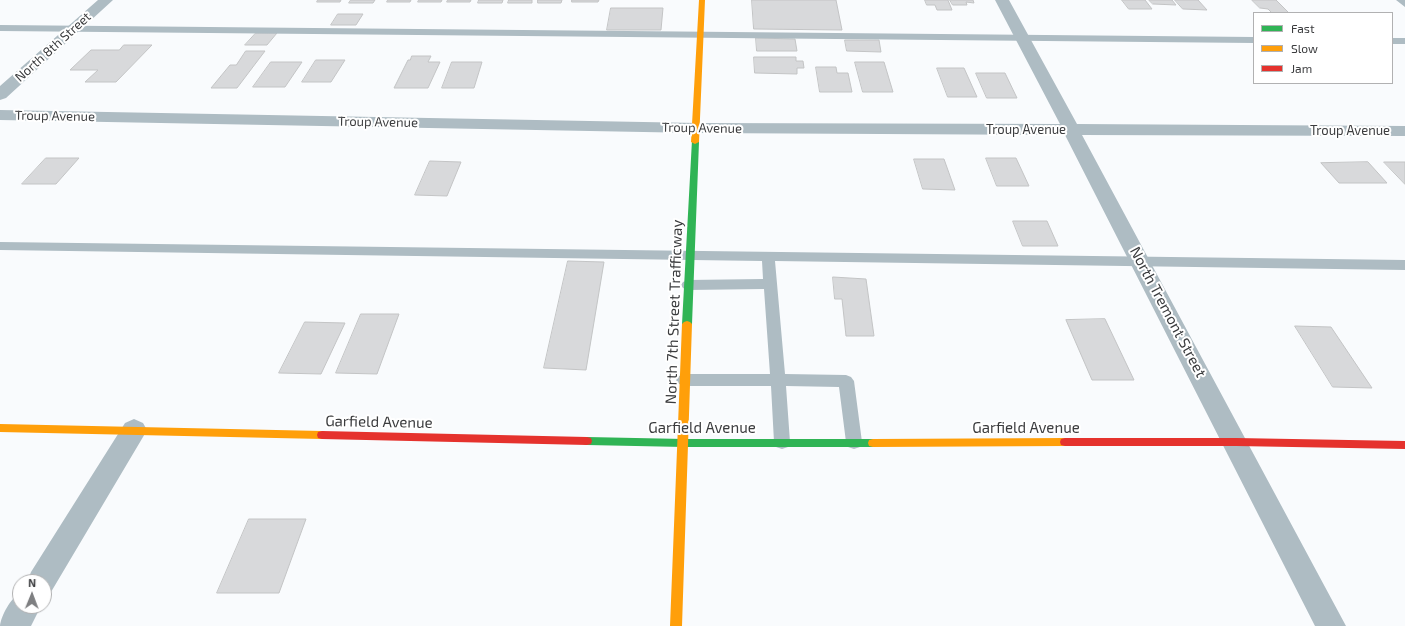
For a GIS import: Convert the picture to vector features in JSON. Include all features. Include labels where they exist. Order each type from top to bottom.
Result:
[{"type":"street","name":"North 8th Street","points":[[0,95],[106,0]]},
{"type":"street","name":"North 7th Street Trafficway","points":[[676,626],[684,443],[684,380],[702,0]]},
{"type":"street","name":"North Tremont Street","points":[[1002,0],[1070,130],[1142,262],[1331,626]]},
{"type":"street","name":"Troup Avenue","points":[[0,115],[696,128],[1405,131]]},
{"type":"street","name":"Garfield Avenue","points":[[0,428],[684,443],[1236,442],[1405,445]]},
{"type":"street","points":[[46,574],[134,430]]},
{"type":"street","points":[[14,626],[21,614]]},
{"type":"lane","points":[[1400,0],[1405,4]]},
{"type":"lane","points":[[0,28],[1253,40]]},
{"type":"lane","points":[[1393,41],[1405,41]]},
{"type":"lane","points":[[0,246],[1405,265]]},
{"type":"lane","points":[[768,257],[782,442]]},
{"type":"lane","points":[[688,285],[770,284]]},
{"type":"lane","points":[[684,380],[846,381],[854,442]]},
{"type":"building","points":[[318,0],[341,0],[340,2],[317,2]]},
{"type":"building","points":[[351,0],[375,0],[373,3],[349,3]]},
{"type":"building","points":[[388,0],[411,0],[410,2],[387,2]]},
{"type":"building","points":[[419,0],[442,0],[441,2],[418,2]]},
{"type":"building","points":[[448,0],[471,0],[470,2],[447,2]]},
{"type":"building","points":[[479,0],[503,0],[502,3],[478,3]]},
{"type":"building","points":[[509,0],[532,0],[532,3],[508,3]]},
{"type":"building","points":[[538,0],[562,0],[561,3],[538,3]]},
{"type":"building","points":[[572,0],[599,0],[598,2],[572,2]]},
{"type":"building","points":[[752,0],[836,0],[842,30],[754,29]]},
{"type":"building","points":[[925,0],[948,0],[952,10],[937,10],[935,5],[927,5]]},
{"type":"building","points":[[950,0],[973,0],[974,3],[966,2],[967,5],[953,5]]},
{"type":"building","points":[[1122,0],[1145,0],[1152,9],[1129,9]]},
{"type":"building","points":[[1149,0],[1172,0],[1176,5],[1153,4]]},
{"type":"building","points":[[1175,0],[1198,0],[1207,10],[1183,9]]},
{"type":"building","points":[[1252,0],[1276,0],[1288,12],[1271,12],[1268,9],[1260,8]]},
{"type":"building","points":[[611,8],[663,8],[661,30],[607,30]]},
{"type":"building","points":[[338,14],[363,14],[356,25],[331,25]]},
{"type":"building","points":[[256,33],[277,33],[267,45],[245,45]]},
{"type":"building","points":[[756,38],[795,39],[797,51],[757,51]]},
{"type":"building","points":[[845,40],[879,40],[881,52],[847,51]]},
{"type":"building","points":[[124,45],[152,45],[116,82],[85,82],[98,70],[70,70],[91,50],[119,50]]},
{"type":"building","points":[[246,51],[265,51],[237,88],[211,88],[230,65],[236,65]]},
{"type":"building","points":[[412,56],[431,56],[428,62],[440,62],[428,88],[394,88],[408,60],[410,60]]},
{"type":"building","points":[[754,57],[796,57],[796,61],[803,61],[804,68],[797,68],[797,74],[755,73]]},
{"type":"building","points":[[316,60],[345,60],[331,82],[302,82]]},
{"type":"building","points":[[271,62],[302,62],[285,87],[253,87]]},
{"type":"building","points":[[452,62],[482,62],[474,88],[442,88]]},
{"type":"building","points":[[855,62],[884,62],[893,92],[863,92]]},
{"type":"building","points":[[816,67],[836,67],[837,73],[848,73],[852,92],[820,92]]},
{"type":"building","points":[[937,68],[964,68],[977,97],[948,97]]},
{"type":"building","points":[[976,73],[1005,73],[1017,98],[987,98]]},
{"type":"building","points":[[46,158],[79,158],[56,184],[22,184]]},
{"type":"building","points":[[986,158],[1016,158],[1029,186],[997,186]]},
{"type":"building","points":[[914,159],[944,159],[955,190],[923,189]]},
{"type":"building","points":[[430,161],[461,162],[447,196],[415,195]]},
{"type":"building","points":[[1368,162],[1387,183],[1339,183],[1321,163]]},
{"type":"building","points":[[1384,162],[1405,162],[1405,184]]},
{"type":"building","points":[[1013,221],[1047,221],[1058,246],[1023,246]]},
{"type":"building","points":[[568,261],[604,262],[586,370],[544,368]]},
{"type":"building","points":[[833,277],[866,279],[874,336],[846,336],[842,299],[835,299]]},
{"type":"building","points":[[361,314],[399,314],[377,374],[336,373]]},
{"type":"building","points":[[1105,319],[1134,380],[1092,380],[1066,320]]},
{"type":"building","points":[[305,322],[345,323],[321,374],[279,373]]},
{"type":"building","points":[[1295,326],[1331,327],[1372,388],[1333,387]]},
{"type":"building","points":[[249,519],[306,519],[279,593],[217,593]]},
{"type":"traffic: fast","points":[[687,324],[695,142]]},
{"type":"traffic: fast","points":[[587,441],[684,443],[873,443]]},
{"type":"traffic: slow","points":[[695,142],[702,0]]},
{"type":"traffic: slow","points":[[676,626],[687,324]]},
{"type":"traffic: slow","points":[[0,428],[322,435]]},
{"type":"traffic: slow","points":[[873,443],[1065,442]]},
{"type":"traffic: jam","points":[[322,435],[587,441]]},
{"type":"traffic: jam","points":[[1065,442],[1236,442],[1405,445]]}]
